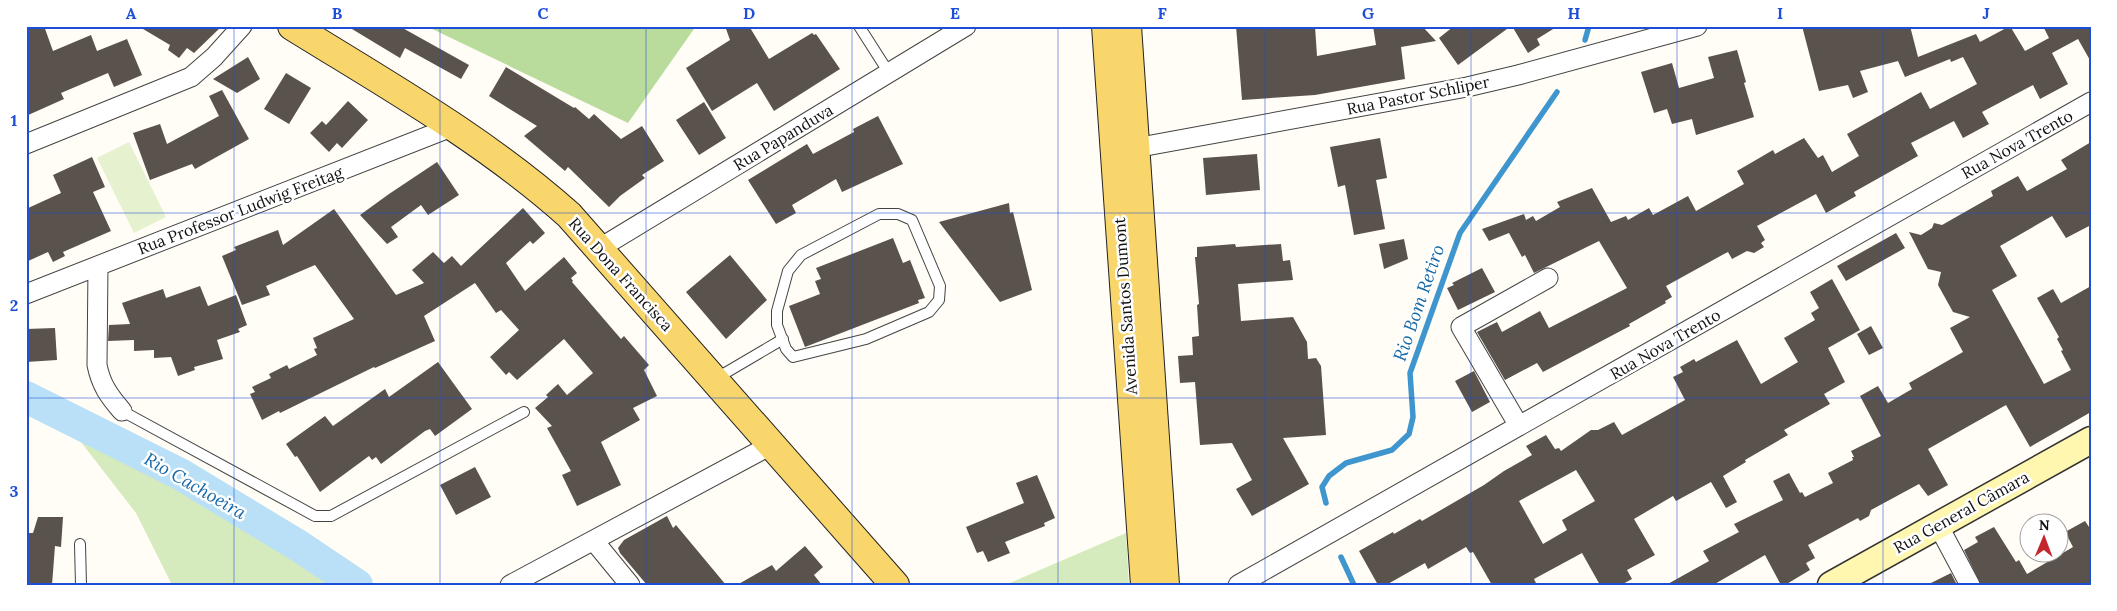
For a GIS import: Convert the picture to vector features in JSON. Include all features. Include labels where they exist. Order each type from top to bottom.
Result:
[{"type":"main road","name":"Rua Dona Francisca","points":[[292,26],[454,126],[546,195],[568,215],[600,248],[771,446],[895,585]]},
{"type":"main road","name":"Avenida Santos Dumont","points":[[1106,26],[1145,585]]},
{"type":"main road","name":"Avenida Santos Dumont","points":[[1127,26],[1165,585]]},
{"type":"main road","name":"Rua General Câmara","points":[[1831,585],[2091,440]]},
{"type":"street","points":[[26,144],[191,77],[214,57],[242,26]]},
{"type":"street","name":"Rua Papanduva","points":[[600,248],[966,26]]},
{"type":"street","name":"Rua Pastor Schliper","points":[[1135,148],[1467,87],[1527,73],[1698,26]]},
{"type":"street","name":"Rua Nova Trento","points":[[1238,585],[2091,102]]},
{"type":"street","name":"Rua Professor Ludwig Freitag","points":[[26,294],[454,126]]},
{"type":"street","points":[[98,266],[97,365],[100,380],[106,393],[122,411]]},
{"type":"street","points":[[1519,426],[1462,327],[1548,278]]},
{"type":"street","points":[[510,585],[771,446]]},
{"type":"street","points":[[1938,525],[1970,585]]},
{"type":"street","points":[[594,541],[630,585]]},
{"type":"lane","points":[[859,26],[889,73]]},
{"type":"lane","points":[[879,214],[898,214],[912,220],[940,286],[939,300],[929,312],[866,339],[794,357],[786,349],[783,339],[777,325],[777,311],[788,271],[801,255],[879,214]]},
{"type":"lane","points":[[714,380],[783,339]]},
{"type":"lane","points":[[122,411],[315,516],[331,516],[524,412]]},
{"type":"lane","points":[[80,544],[81,585]]},
{"type":"green space","points":[[426,26],[696,26],[628,123]]},
{"type":"green space","points":[[129,142],[166,217],[134,233],[97,158]]},
{"type":"green space","points":[[67,424],[115,454],[146,465],[153,474],[216,498],[269,542],[283,543],[298,556],[311,554],[336,561],[352,585],[172,585],[136,513]]},
{"type":"green space","points":[[1126,533],[1129,585],[1005,585]]},
{"type":"building","points":[[26,26],[44,26],[53,51],[91,35],[97,51],[127,39],[142,75],[114,87],[108,73],[61,93],[64,99],[26,116]]},
{"type":"building","points":[[138,26],[222,26],[194,53],[187,48],[179,58],[168,50],[170,45]]},
{"type":"building","points":[[347,26],[399,26],[469,65],[461,79],[405,48],[400,58]]},
{"type":"building","points":[[725,26],[749,26],[769,59],[812,33],[816,34],[840,69],[774,111],[757,83],[712,111],[686,68],[730,40]]},
{"type":"building","points":[[1236,26],[1315,26],[1317,56],[1376,45],[1373,26],[1422,26],[1436,41],[1401,47],[1405,79],[1315,95],[1242,100]]},
{"type":"building","points":[[1454,26],[1511,26],[1458,65],[1439,38]]},
{"type":"building","points":[[1512,26],[1558,26],[1537,39],[1540,45],[1528,53]]},
{"type":"building","points":[[1802,26],[1910,26],[1918,57],[1976,34],[1980,42],[2010,26],[2025,51],[2049,38],[2043,26],[2091,26],[2091,62],[2078,39],[2052,53],[2068,84],[2040,99],[2033,85],[1982,112],[1989,124],[1963,138],[1954,121],[1911,143],[1918,156],[1854,192],[1856,196],[1826,213],[1816,194],[1757,226],[1765,240],[1761,243],[1764,247],[1754,253],[1747,251],[1732,259],[1728,252],[1724,254],[1666,286],[1672,297],[1665,301],[1666,303],[1629,324],[1630,326],[1543,372],[1537,363],[1505,380],[1477,332],[1497,322],[1502,332],[1540,311],[1549,328],[1627,288],[1599,241],[1534,273],[1525,255],[1522,257],[1509,233],[1489,241],[1482,229],[1524,214],[1526,220],[1533,216],[1536,221],[1560,207],[1557,202],[1592,188],[1611,222],[1626,216],[1628,220],[1649,208],[1653,215],[1688,196],[1696,211],[1744,184],[1737,171],[1773,150],[1775,154],[1804,138],[1818,158],[1823,155],[1832,172],[1859,156],[1847,134],[1921,92],[1930,109],[1977,84],[1963,57],[1951,62],[1950,59],[1905,77],[1898,61],[1860,71],[1868,92],[1853,98],[1848,85],[1819,91]]},
{"type":"building","points":[[1737,50],[1754,117],[1696,135],[1692,119],[1672,124],[1667,109],[1654,113],[1641,72],[1672,63],[1679,88],[1714,78],[1708,57]]},
{"type":"building","points":[[248,57],[260,79],[237,93],[213,79]]},
{"type":"building","points":[[506,67],[575,107],[589,119],[594,114],[621,139],[642,126],[664,161],[642,175],[645,178],[620,196],[609,207],[568,167],[565,171],[524,136],[537,126],[489,96]]},
{"type":"building","points":[[286,73],[311,88],[289,124],[264,109]]},
{"type":"building","points":[[222,90],[249,139],[195,169],[192,164],[150,180],[133,133],[160,124],[167,144],[219,116],[209,96]]},
{"type":"building","points":[[348,101],[368,120],[342,148],[337,143],[329,152],[310,133],[322,121],[326,125]]},
{"type":"building","points":[[704,102],[726,138],[699,155],[676,120]]},
{"type":"building","points":[[878,116],[903,164],[842,192],[836,179],[792,205],[796,213],[776,224],[748,180],[807,144],[813,154],[854,132],[853,129]]},
{"type":"building","points":[[1380,138],[1387,178],[1376,180],[1385,229],[1354,235],[1345,185],[1338,187],[1330,147]]},
{"type":"building","points":[[2091,142],[2091,225],[2066,238],[2052,216],[2000,246],[2017,276],[1992,290],[2044,384],[2071,370],[2061,351],[2063,350],[2057,339],[2059,337],[2037,298],[2053,289],[2061,303],[2091,286],[2091,412],[2030,447],[2006,405],[1928,449],[1948,485],[1928,496],[1919,484],[1871,510],[1869,516],[1860,521],[1858,518],[1808,545],[1815,558],[1806,563],[1810,570],[1785,585],[1781,585],[1765,555],[1713,585],[1666,585],[1709,561],[1703,551],[1739,532],[1734,524],[1783,500],[1773,481],[1789,473],[1800,493],[1802,492],[1805,497],[1833,483],[1828,473],[1853,460],[1852,457],[1854,457],[1851,451],[1881,436],[1860,396],[1878,386],[1888,403],[1912,389],[1909,383],[1963,352],[1950,328],[1970,317],[1953,312],[1938,285],[1941,272],[1928,269],[1909,232],[1921,235],[1932,228],[1934,223],[1942,225],[1993,196],[1991,191],[2018,176],[2027,191],[2067,169],[2061,160]]},
{"type":"building","points":[[1257,154],[1260,190],[1206,195],[1203,158]]},
{"type":"building","points":[[92,157],[105,187],[93,192],[111,231],[63,252],[65,256],[53,262],[48,252],[26,262],[26,209],[61,193],[53,175]]},
{"type":"building","points":[[437,162],[459,195],[428,215],[421,205],[391,227],[398,237],[387,244],[360,215]]},
{"type":"building","points":[[1009,203],[1010,213],[1013,212],[1032,290],[1000,302],[939,222]]},
{"type":"building","points":[[523,208],[545,233],[533,244],[530,241],[506,263],[525,291],[564,257],[577,273],[571,278],[572,282],[621,339],[624,336],[649,365],[644,370],[657,396],[633,408],[640,420],[601,442],[621,485],[577,506],[562,475],[571,471],[547,428],[552,426],[535,408],[548,397],[546,395],[558,384],[567,395],[593,373],[564,339],[517,380],[509,372],[506,375],[490,357],[519,330],[501,310],[496,313],[475,283],[424,316],[435,341],[374,367],[262,420],[250,394],[255,392],[252,387],[271,378],[269,374],[287,365],[289,369],[317,355],[314,349],[317,348],[313,338],[354,319],[315,265],[266,286],[270,295],[242,305],[222,256],[236,250],[234,247],[278,230],[283,245],[334,209],[396,295],[424,283],[412,270],[433,252],[444,263],[452,256],[461,266]]},
{"type":"building","points":[[1896,233],[1905,248],[1846,281],[1837,266]]},
{"type":"building","points":[[893,238],[903,263],[910,260],[925,298],[918,300],[919,303],[805,347],[789,306],[820,294],[815,281],[821,279],[816,268]]},
{"type":"building","points":[[1404,239],[1408,259],[1384,269],[1379,244]]},
{"type":"building","points":[[1235,244],[1236,247],[1281,244],[1283,261],[1290,260],[1293,280],[1238,284],[1241,321],[1293,317],[1307,342],[1308,359],[1316,358],[1321,366],[1326,435],[1283,438],[1309,484],[1252,516],[1236,489],[1252,480],[1232,443],[1200,445],[1195,382],[1180,383],[1178,356],[1193,355],[1192,337],[1199,336],[1197,305],[1199,304],[1195,257],[1197,257],[1197,247]]},
{"type":"building","points":[[730,255],[767,300],[726,339],[686,292]]},
{"type":"building","points":[[1482,268],[1495,292],[1458,310],[1447,288],[1454,285],[1452,283]]},
{"type":"building","points":[[1832,279],[1860,330],[1828,348],[1845,382],[1824,394],[1830,404],[1784,430],[1788,435],[1745,460],[1746,462],[1723,476],[1737,502],[1726,508],[1711,482],[1676,501],[1673,496],[1634,519],[1655,555],[1627,570],[1632,579],[1621,585],[1600,585],[1582,553],[1534,579],[1537,585],[1492,585],[1473,552],[1470,553],[1466,547],[1428,569],[1425,563],[1386,585],[1378,585],[1359,551],[1420,519],[1422,521],[1484,485],[1532,455],[1526,446],[1546,435],[1555,449],[1559,448],[1561,451],[1591,430],[1598,430],[1614,422],[1622,435],[1685,400],[1673,377],[1683,372],[1680,367],[1694,359],[1696,362],[1737,340],[1761,384],[1798,362],[1784,338],[1815,320],[1811,313],[1819,308],[1810,292]],"holes":[[[1576,470],[1595,501],[1562,520],[1567,530],[1543,544],[1519,501]]]},
{"type":"building","points":[[200,286],[208,306],[236,295],[247,325],[238,329],[240,332],[217,340],[223,359],[194,367],[195,370],[178,376],[171,357],[154,358],[154,350],[134,351],[134,340],[108,341],[109,325],[130,324],[122,303],[163,289],[166,298]]},
{"type":"building","points":[[1871,326],[1883,348],[1869,355],[1857,334]]},
{"type":"building","points":[[55,328],[57,360],[26,362],[26,329]]},
{"type":"building","points":[[438,362],[472,409],[435,436],[430,429],[425,431],[381,464],[376,457],[372,460],[369,456],[320,492],[297,456],[295,457],[286,444],[325,416],[333,426],[385,389],[389,397]]},
{"type":"building","points":[[1474,371],[1490,402],[1472,412],[1455,381]]},
{"type":"building","points":[[475,467],[491,497],[456,515],[440,485]]},
{"type":"building","points":[[1037,475],[1055,518],[1044,523],[1045,526],[1005,542],[1010,553],[988,562],[983,551],[977,553],[966,527],[1024,503],[1016,483]]},
{"type":"building","points":[[667,516],[673,528],[676,525],[726,585],[647,585],[620,553],[618,548],[624,540]]},
{"type":"building","points":[[38,517],[63,517],[61,547],[55,546],[52,585],[26,585],[26,533],[33,533]]},
{"type":"building","points":[[2085,521],[2091,530],[2091,585],[1981,585],[1964,550],[1978,542],[1975,537],[1994,527],[2016,562],[2019,560],[2027,574],[2044,564],[2070,564],[2070,549],[2073,547],[2070,541],[2070,529]]},
{"type":"building","points":[[805,546],[823,567],[814,575],[822,585],[737,585],[772,565],[776,571]]},
{"type":"building","points":[[1951,573],[1957,585],[1927,585]]},
{"type":"waterway","name":"Rio Bom Retiro","points":[[1585,40],[1589,26]]},
{"type":"waterway","name":"Rio Bom Retiro","points":[[1326,503],[1322,487],[1329,476],[1346,463],[1392,450],[1409,434],[1413,417],[1410,373],[1460,233],[1557,92]]},
{"type":"waterway","name":"Rio Cachoeira","points":[[26,397],[180,474],[299,546],[357,585]]},
{"type":"waterway","name":"Rio Bom Retiro","points":[[1341,557],[1354,585]]}]
